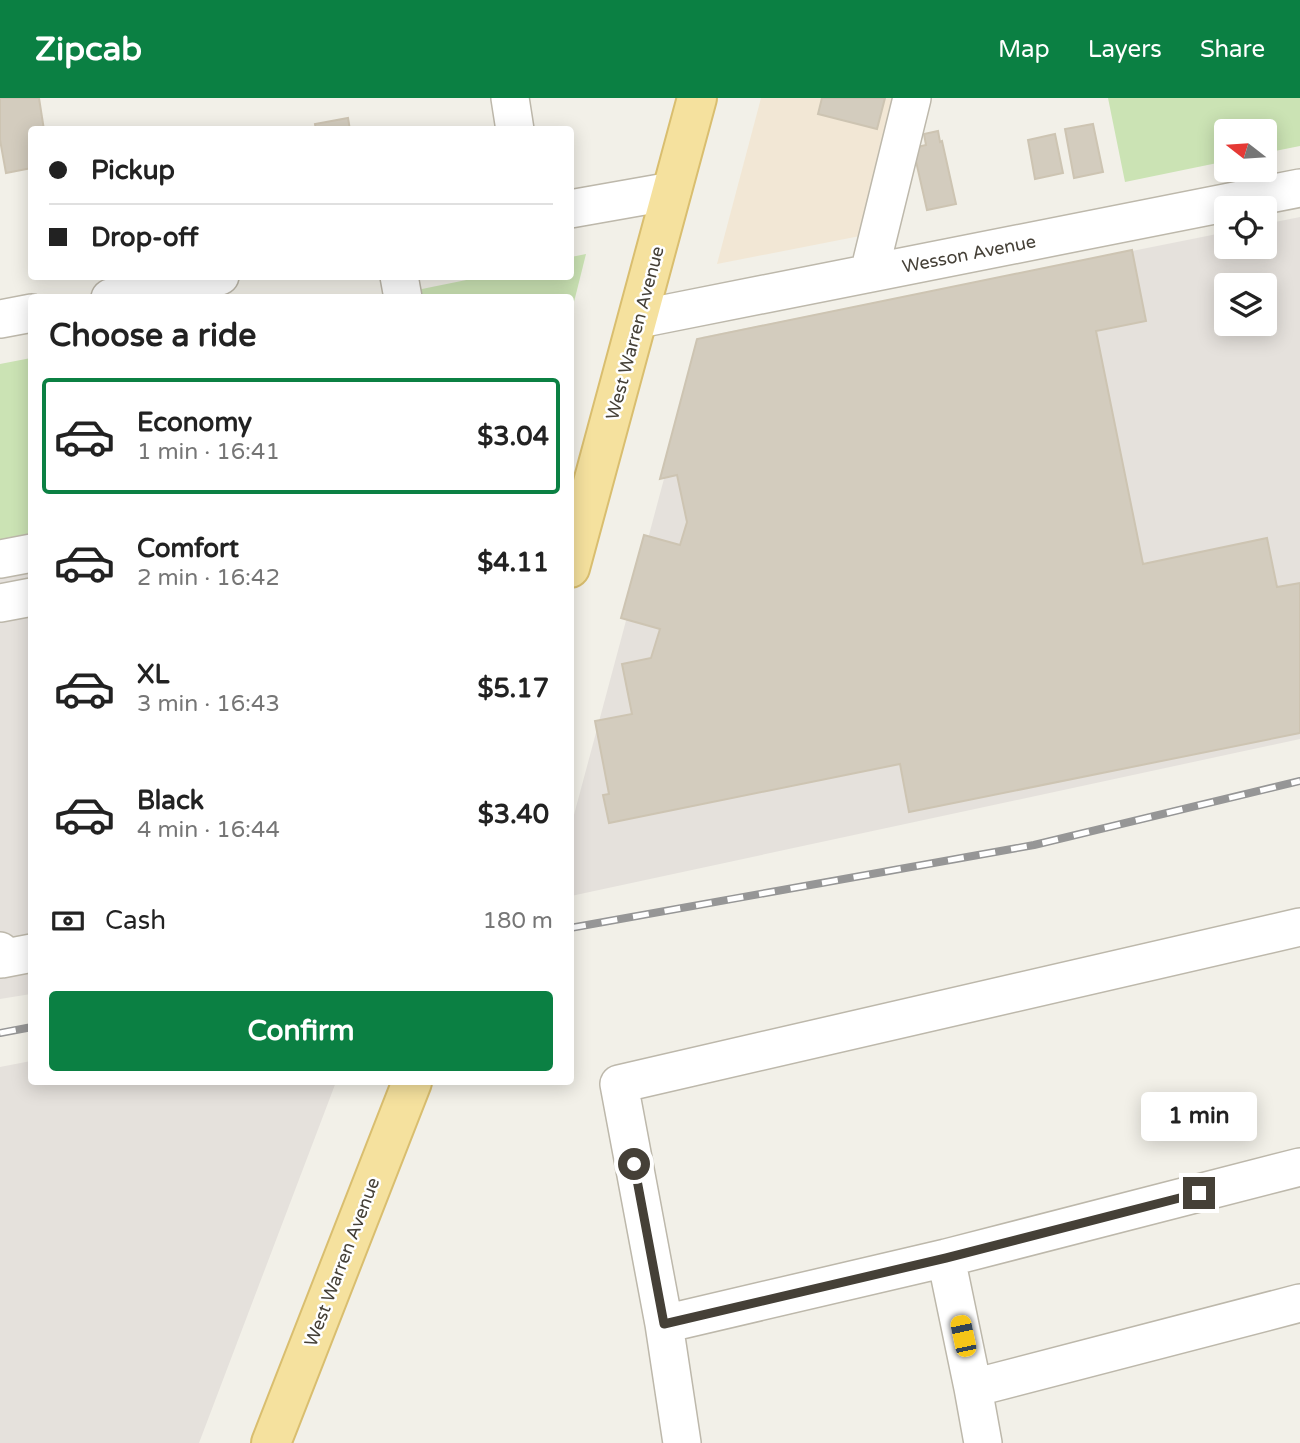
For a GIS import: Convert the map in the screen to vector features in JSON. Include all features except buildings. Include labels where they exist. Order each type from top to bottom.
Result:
[{"type":"main road","name":"West Warren Avenue","points":[[574,545],[698,98]]},
{"type":"main road","name":"West Warren Avenue","points":[[271,1443],[411,1085]]},
{"type":"street","points":[[510,98],[514,126]]},
{"type":"street","points":[[869,273],[912,98]]},
{"type":"street","name":"Wesson Avenue","points":[[639,318],[1300,188]]},
{"type":"street","points":[[574,208],[672,191]]},
{"type":"street","points":[[130,294],[200,280]]},
{"type":"street","points":[[0,319],[28,314]]},
{"type":"street","points":[[0,559],[28,553]]},
{"type":"street","points":[[0,603],[28,598]]},
{"type":"street","points":[[682,1443],[664,1324],[619,1084],[1300,927]]},
{"type":"street","points":[[0,951],[1,959],[28,954]]},
{"type":"street","points":[[664,1324],[946,1258],[1300,1167]]},
{"type":"street","points":[[946,1258],[983,1443]]},
{"type":"street","points":[[974,1388],[1300,1303]]},
{"type":"shaded area","points":[[761,98],[897,98],[860,236],[717,264]]},
{"type":"shaded area","points":[[1300,217],[1300,739],[574,895],[574,815],[702,337],[1214,235],[1214,259],[1277,259],[1277,222]]},
{"type":"shaded area","points":[[28,572],[28,994],[0,999],[0,577]]},
{"type":"shaded area","points":[[28,1062],[28,1085],[335,1085],[199,1443],[0,1443],[0,1067]]},
{"type":"green space","points":[[1108,98],[1300,98],[1300,146],[1278,150],[1278,119],[1214,119],[1214,164],[1125,182]]},
{"type":"green space","points":[[586,254],[574,302],[574,294],[418,294],[417,290],[466,280],[574,280],[574,256]]},
{"type":"green space","points":[[28,359],[28,543],[0,548],[0,364]]},
{"type":"railway","points":[[574,927],[1034,845],[1300,781]]},
{"type":"railway","points":[[0,1033],[28,1028]]},
{"type":"route","points":[[634,1164],[664,1324],[946,1258],[1199,1193]]}]
